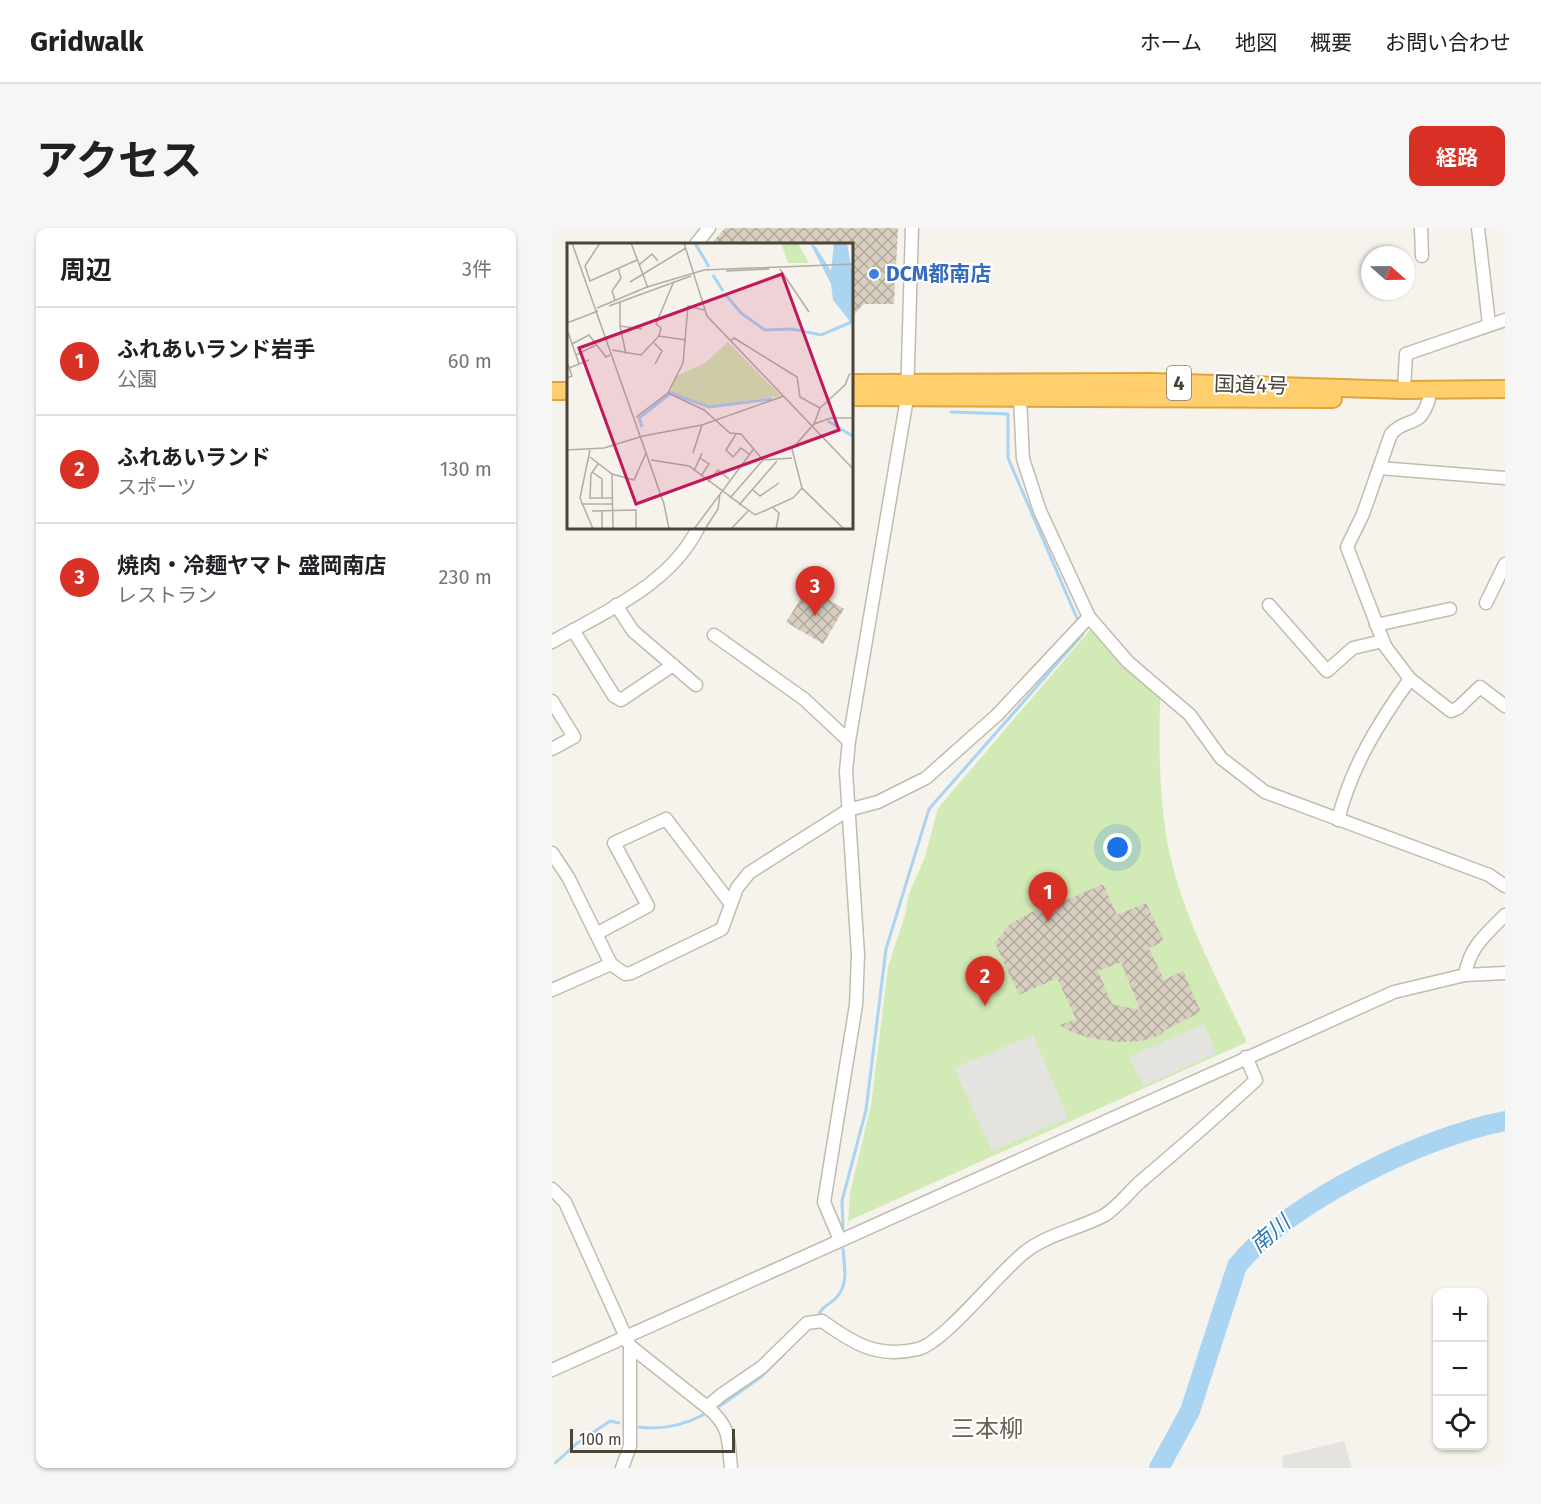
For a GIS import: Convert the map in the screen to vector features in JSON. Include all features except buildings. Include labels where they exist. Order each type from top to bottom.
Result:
[{"type":"highway","name":"国道4号","points":[[854,397],[907,391],[1128,382],[1404,390],[1505,389]]},
{"type":"highway","name":"国道4号","points":[[854,383],[907,391],[1020,398],[1505,400]]},
{"type":"street","points":[[697,243],[709,228]]},
{"type":"street","points":[[840,1240],[824,1202],[856,995],[857,902],[848,810],[849,741],[907,391],[912,228]]},
{"type":"street","points":[[1421,228],[1422,256]]},
{"type":"street","points":[[1478,228],[1489,324]]},
{"type":"street","points":[[1404,390],[1406,354],[1505,320]]},
{"type":"street","points":[[1020,398],[1023,459],[1053,546],[1087,619],[1128,662],[1190,715],[1221,758],[1265,792],[1489,875],[1505,886]]},
{"type":"street","points":[[1429,399],[1425,413],[1417,420],[1397,427],[1391,434],[1363,514],[1347,547],[1383,641],[1410,679],[1451,711],[1458,708],[1480,687],[1505,706]]},
{"type":"street","points":[[1379,468],[1505,478]]},
{"type":"street","points":[[552,642],[650,585],[670,565],[696,530]]},
{"type":"street","points":[[1486,603],[1505,564]]},
{"type":"street","points":[[616,605],[633,631],[696,685]]},
{"type":"street","points":[[1269,605],[1327,670],[1353,648],[1383,641]]},
{"type":"street","points":[[1376,625],[1450,609]]},
{"type":"street","points":[[552,853],[568,877],[611,964],[625,974],[631,973],[722,929],[737,888],[749,873],[848,810],[878,802],[926,778],[997,715],[1087,619]]},
{"type":"street","points":[[573,630],[614,696],[621,700],[673,665]]},
{"type":"street","points":[[714,635],[804,699],[849,741]]},
{"type":"street","points":[[1338,820],[1345,792],[1364,751],[1410,679]]},
{"type":"street","points":[[552,701],[574,737],[552,749]]},
{"type":"street","points":[[596,934],[648,906],[614,843],[666,819],[731,904]]},
{"type":"street","points":[[1465,975],[1467,958],[1478,941],[1505,915]]},
{"type":"street","points":[[552,990],[611,964]]},
{"type":"street","points":[[552,1370],[628,1342],[840,1240],[1394,992],[1427,982],[1465,975],[1505,974]]},
{"type":"street","points":[[707,1407],[762,1367],[807,1323],[822,1321],[856,1345],[904,1352],[921,1348],[953,1324],[1004,1270],[1028,1250],[1069,1228],[1104,1215],[1248,1088],[1256,1080],[1246,1057]]},
{"type":"street","points":[[552,1189],[565,1202],[628,1342],[630,1446],[622,1468]]},
{"type":"street","points":[[628,1342],[722,1420],[728,1436],[731,1468]]},
{"type":"green space","points":[[1090,630],[1160,698],[1161,784],[1166,835],[1172,862],[1179,889],[1199,941],[1247,1042],[848,1221],[850,1193],[871,1105],[888,967],[906,912],[908,896],[925,857],[938,808]]},
{"type":"shaded area","points":[[1204,1024],[1216,1053],[1144,1086],[1129,1057]]},
{"type":"shaded area","points":[[1033,1035],[1068,1118],[992,1151],[954,1068]]},
{"type":"shaded area","points":[[1344,1441],[1352,1468],[1283,1468],[1282,1456]]},
{"type":"waterway","points":[[951,412],[1008,414],[1008,458],[1079,623]]},
{"type":"waterway","points":[[843,1228],[842,1201],[866,1110],[886,949],[929,809],[1083,634],[1081,629]]},
{"type":"waterway","name":"南川","points":[[1159,1468],[1190,1411],[1237,1266],[1260,1242],[1289,1218],[1360,1175],[1437,1141],[1505,1121]]},
{"type":"waterway","points":[[818,1317],[841,1292],[845,1274],[843,1249]]},
{"type":"waterway","points":[[720,1406],[761,1377],[784,1354]]},
{"type":"waterway","points":[[639,1427],[672,1426],[703,1415]]},
{"type":"waterway","points":[[552,1466],[576,1444],[610,1421],[619,1423]]},
{"type":"place","name":"DCM都南店","points":[[874,274]]},
{"type":"place","name":"焼肉・冷麺ヤマト 盛岡南店","points":[[815,616]]},
{"type":"place","name":"ふれあいランド岩手","points":[[1048,922]]},
{"type":"place","name":"ふれあいランド","points":[[985,1006]]},
{"type":"district","name":"三本柳","points":[[987,1429]]}]
